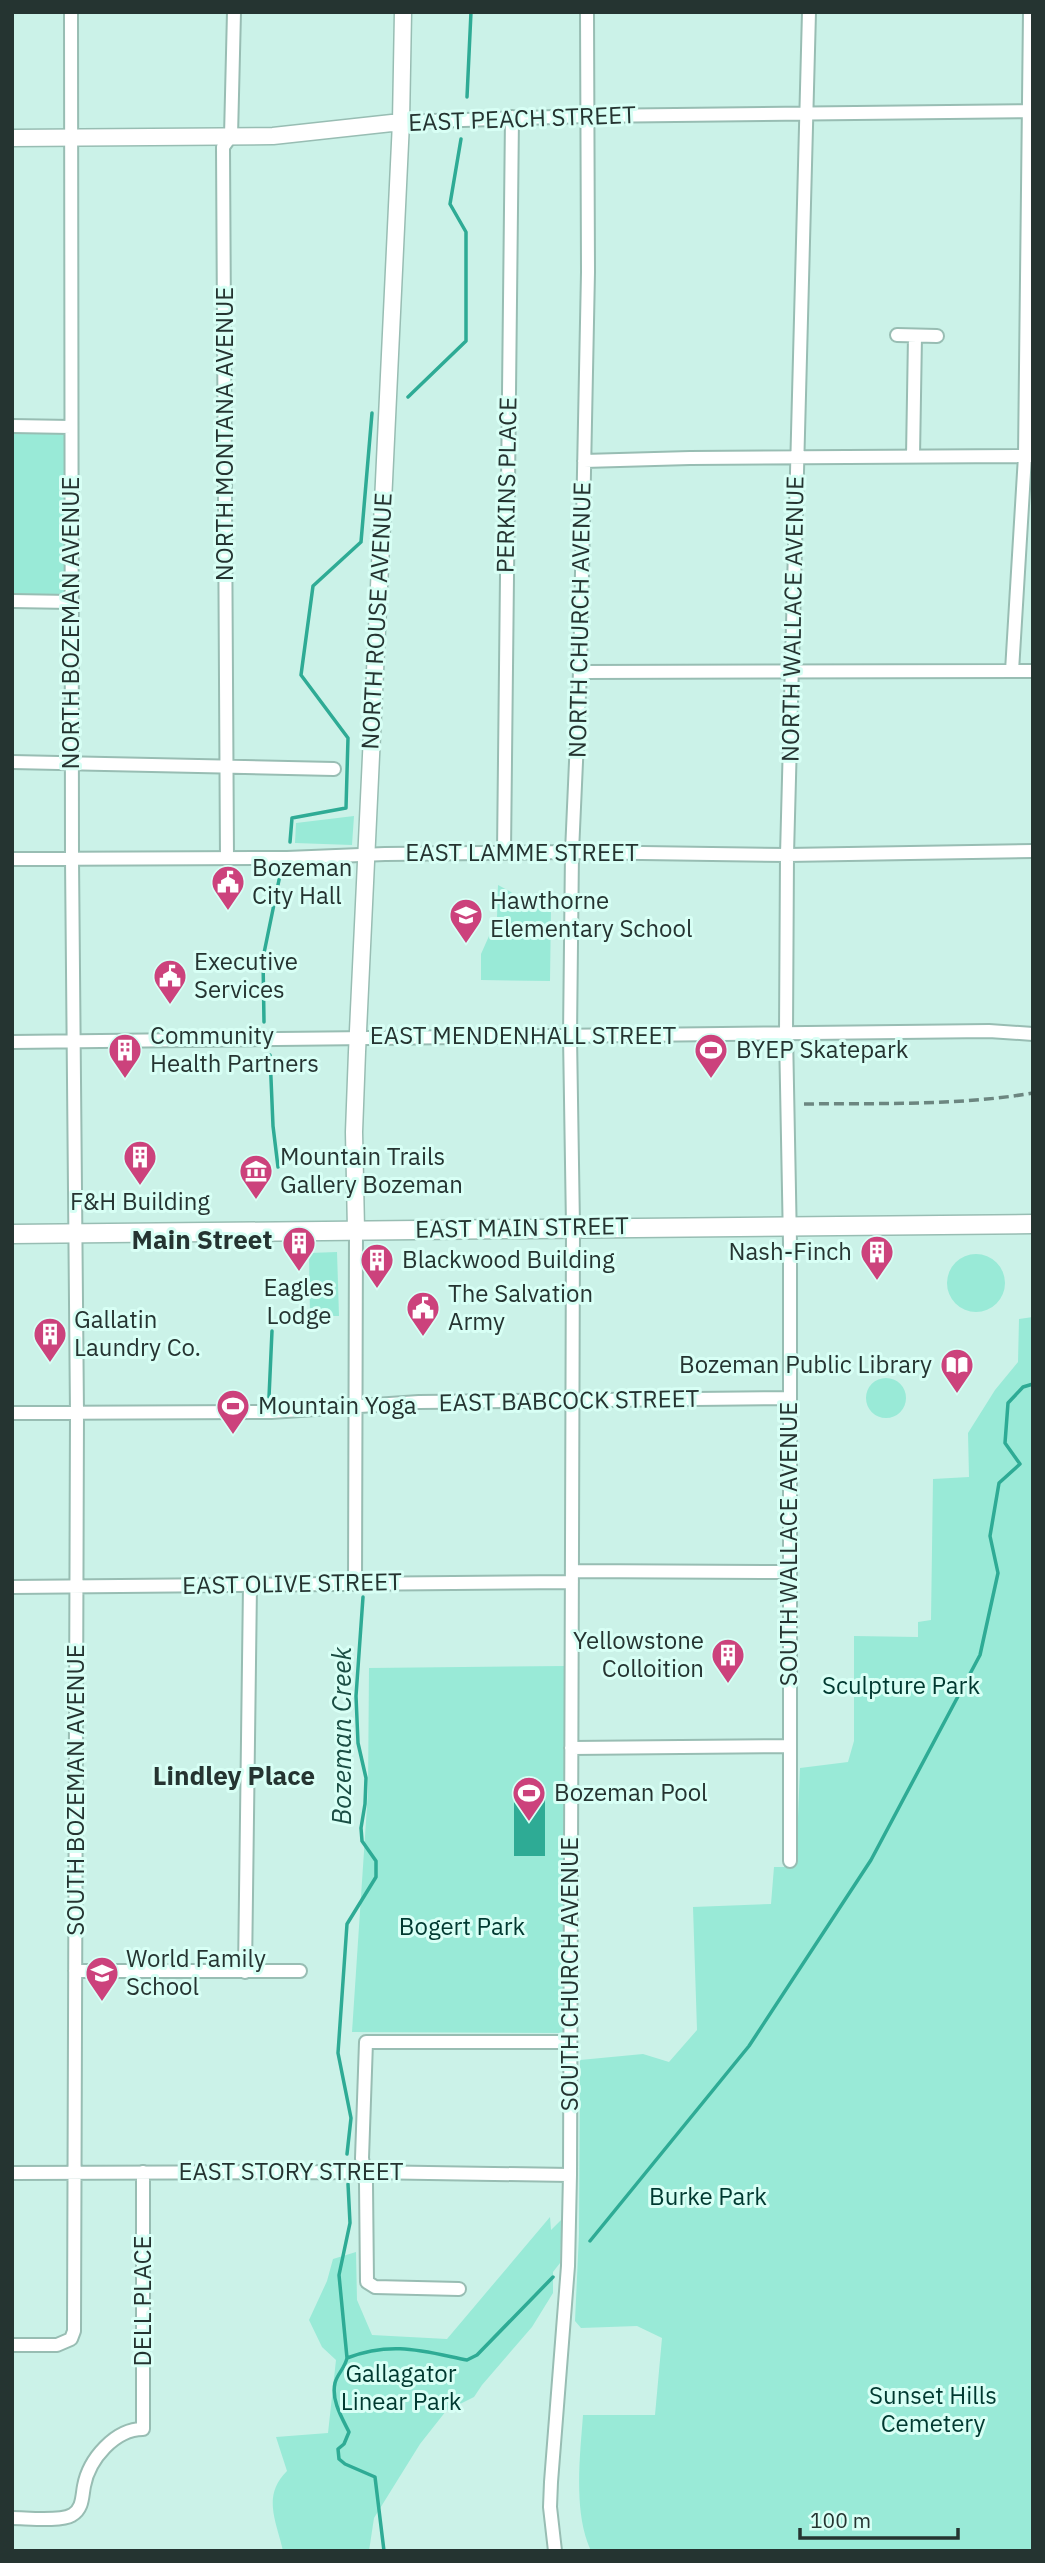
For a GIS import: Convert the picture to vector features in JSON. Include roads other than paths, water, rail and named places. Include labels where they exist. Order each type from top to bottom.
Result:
[{"type":"highway","name":"EAST MAIN STREET","points":[[12,1234],[1033,1224]]},
{"type":"main road","name":"NORTH ROUSE AVENUE","points":[[356,1230],[354,1132],[401,122],[403,12]]},
{"type":"main road","name":"EAST PEACH STREET","points":[[12,138],[273,136],[401,122]]},
{"type":"street","name":"NORTH BOZEMAN AVENUE","points":[[71,12],[71,764],[76,1234]]},
{"type":"street","name":"NORTH MONTANA AVENUE","points":[[227,858],[223,148],[231,136],[234,12]]},
{"type":"street","name":"NORTH CHURCH AVENUE","points":[[573,1227],[570,1036],[572,852],[580,672],[588,272],[587,12]]},
{"type":"street","name":"NORTH WALLACE AVENUE","points":[[790,1226],[786,1033],[787,855],[809,12]]},
{"type":"street","points":[[1012,671],[1029,456],[1030,12]]},
{"type":"street","name":"EAST PEACH STREET","points":[[401,122],[512,117],[1031,111]]},
{"type":"street","name":"PERKINS PLACE","points":[[503,852],[512,117]]},
{"type":"street","points":[[897,335],[937,336]]},
{"type":"street","points":[[913,456],[915,336]]},
{"type":"street","points":[[12,426],[71,427]]},
{"type":"street","points":[[584,461],[1029,456]]},
{"type":"street","points":[[12,601],[71,602]]},
{"type":"street","points":[[580,672],[1033,671]]},
{"type":"street","points":[[12,762],[334,769]]},
{"type":"street","name":"EAST LAMME STREET","points":[[12,859],[503,852],[787,855],[1033,852]]},
{"type":"street","name":"EAST MENDENHALL STREET","points":[[12,1042],[989,1031],[1033,1034]]},
{"type":"street","name":"SOUTH WALLACE AVENUE","points":[[789,1861],[790,1226]]},
{"type":"street","name":"SOUTH CHURCH AVENUE","points":[[555,2551],[550,2495],[568,2266],[570,2175],[573,1227]]},
{"type":"street","points":[[355,1584],[356,1230]]},
{"type":"street","name":"SOUTH BOZEMAN AVENUE","points":[[12,2345],[57,2345],[71,2339],[74,2331],[76,1234]]},
{"type":"street","name":"EAST BABCOCK STREET","points":[[12,1413],[271,1412],[419,1402],[790,1398]]},
{"type":"street","name":"EAST OLIVE STREET","points":[[12,1587],[355,1584],[789,1572]]},
{"type":"street","points":[[245,1972],[250,1585]]},
{"type":"street","points":[[571,1748],[789,1746]]},
{"type":"street","points":[[75,1971],[300,1971]]},
{"type":"street","points":[[459,2289],[370,2285],[366,2273],[366,2184],[362,2158],[366,2042],[569,2042]]},
{"type":"street","name":"DELL PLACE","points":[[12,2518],[72,2515],[80,2507],[88,2475],[108,2445],[124,2432],[143,2429],[143,2172]]},
{"type":"street","name":"EAST STORY STREET","points":[[12,2173],[364,2172],[570,2175]]},
{"type":"waterway","name":"Bozeman Creek","points":[[467,97],[471,12]]},
{"type":"waterway","name":"Bozeman Creek","points":[[408,397],[466,341],[466,232],[450,204],[461,139]]},
{"type":"waterway","name":"Bozeman Creek","points":[[290,842],[292,818],[346,808],[348,738],[301,675],[313,586],[361,542],[372,413]]},
{"type":"waterway","name":"Bozeman Creek","points":[[264,1022],[263,958],[280,875]]},
{"type":"waterway","name":"Bozeman Creek","points":[[270,1055],[278,1167]]},
{"type":"waterway","name":"Bozeman Creek","points":[[269,1397],[272,1331]]},
{"type":"waterway","points":[[590,2241],[749,2046],[871,1860],[980,1655],[998,1573],[990,1536],[999,1483],[1020,1464],[1005,1443],[1008,1403],[1023,1387],[1033,1384]]},
{"type":"waterway","name":"Bozeman Creek","points":[[347,2154],[351,2118],[338,2053],[347,1924],[376,1877],[376,1861],[362,1841],[361,1828],[366,1778],[358,1743],[356,1696],[363,1597]]},
{"type":"waterway","name":"Bozeman Creek","points":[[348,2184],[350,2223],[339,2275],[347,2358],[334,2389],[338,2409],[349,2432],[344,2444],[338,2449],[339,2459],[345,2464],[375,2477],[384,2551]]},
{"type":"waterway","points":[[347,2358],[378,2350],[407,2349],[467,2360],[477,2355],[553,2277]]},
{"type":"railway","points":[[804,1104],[947,1102],[1033,1093]]},
{"type":"place","name":"Bozeman City Hall","points":[[228,912]]},
{"type":"place","name":"Hawthorne Elementary School","points":[[466,945]]},
{"type":"place","name":"Executive Services","points":[[170,1006]]},
{"type":"place","name":"Community Health Partners","points":[[125,1080]]},
{"type":"place","name":"BYEP Skatepark","points":[[711,1080]]},
{"type":"place","name":"F&H Building","points":[[140,1187]]},
{"type":"place","name":"Mountain Trails Gallery Bozeman","points":[[256,1201]]},
{"type":"place","name":"Eagles Lodge","points":[[299,1273]]},
{"type":"place","name":"Nash-Finch","points":[[877,1282]]},
{"type":"place","name":"Blackwood Building","points":[[377,1290]]},
{"type":"place","name":"The Salvation Army","points":[[423,1338]]},
{"type":"place","name":"Gallatin Laundry Co.","points":[[50,1364]]},
{"type":"place","name":"Bozeman Public Library","points":[[957,1395]]},
{"type":"place","name":"Mountain Yoga","points":[[233,1436]]},
{"type":"place","name":"Yellowstone Colloition","points":[[728,1685]]},
{"type":"place","name":"Bozeman Pool","points":[[529,1823]]},
{"type":"place","name":"World Family School","points":[[102,2003]]},
{"type":"district","name":"Main Street","points":[[202,1240]]},
{"type":"district","name":"Lindley Place","points":[[234,1776]]},
{"type":"park label","name":"Sculpture Park","points":[[901,1686]]},
{"type":"park label","name":"Bogert Park","points":[[462,1927]]},
{"type":"park label","name":"Burke Park","points":[[708,2197]]},
{"type":"park label","name":"Gallagator Linear Park","points":[[401,2388]]},
{"type":"park label","name":"Sunset Hills Cemetery","points":[[933,2410]]}]
